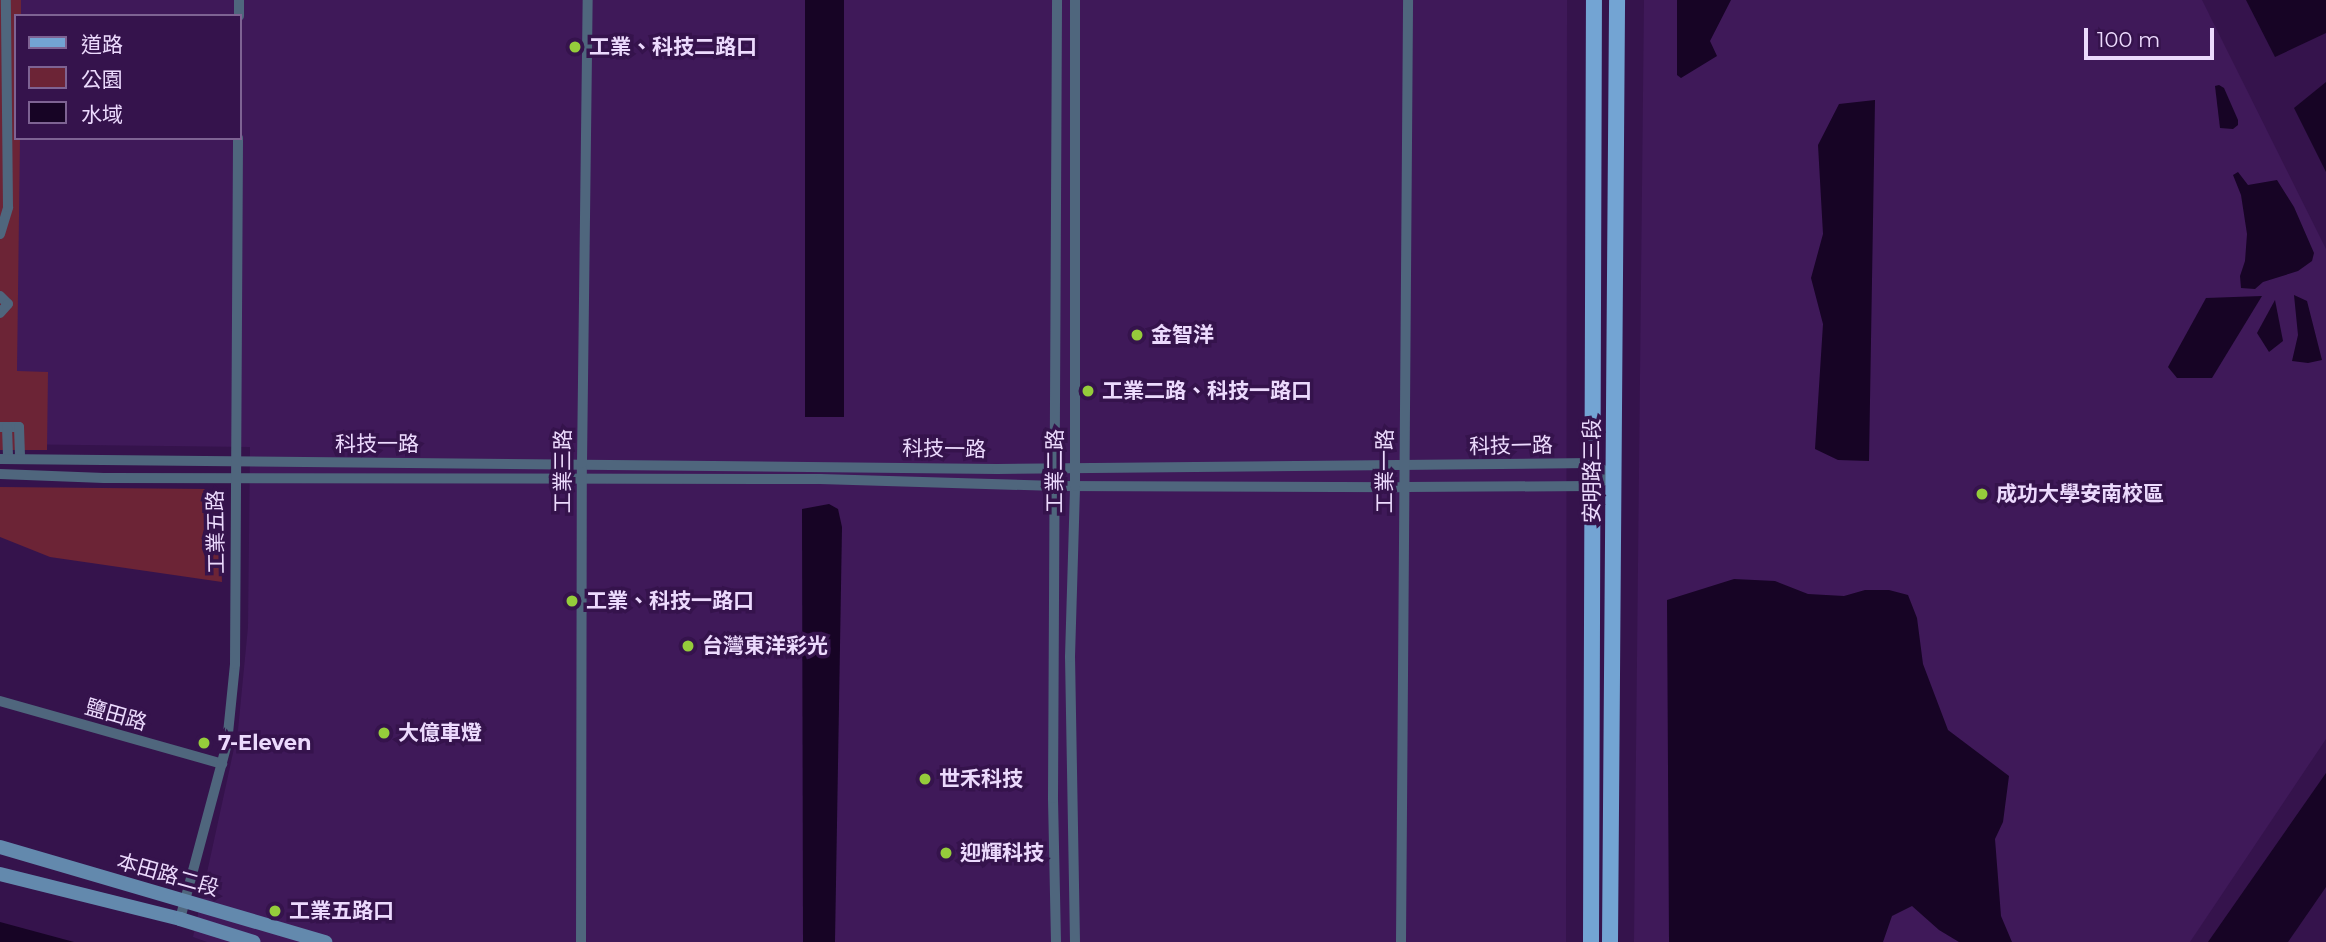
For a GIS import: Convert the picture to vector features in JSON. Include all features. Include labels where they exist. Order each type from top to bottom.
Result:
[{"type":"main road","name":"安明路三段","points":[[1591,942],[1594,0]]},
{"type":"main road","name":"安明路三段","points":[[1610,942],[1617,0]]},
{"type":"street","points":[[0,233],[8,207],[6,0]]},
{"type":"street","name":"工業三路","points":[[580,942],[588,0]]},
{"type":"street","points":[[1059,0],[1075,1]]},
{"type":"street","name":"工業二路","points":[[1056,942],[1053,798],[1059,0]]},
{"type":"street","name":"工業一路","points":[[1401,942],[1408,0]]},
{"type":"street","name":"工業二路","points":[[1075,1],[1075,486],[1070,657],[1075,942]]},
{"type":"street","name":"工業五路","points":[[180,919],[227,743],[235,664],[238,140]]},
{"type":"street","points":[[0,296],[8,304],[0,313]]},
{"type":"street","points":[[4,459],[3,427],[19,427],[20,459]]},
{"type":"street","name":"科技一路","points":[[4,459],[1056,468],[1405,467],[1592,463]]},
{"type":"street","points":[[1592,463],[1613,476]]},
{"type":"street","name":"科技一路","points":[[0,474],[235,478],[820,479],[1057,486],[1405,487],[1592,486],[1613,476]]},
{"type":"street","name":"鹽田路","points":[[0,701],[222,764]]},
{"type":"street","name":"本田路二段","points":[[0,847],[325,942]]},
{"type":"street","name":"本田路二段","points":[[0,874],[180,919],[254,942]]},
{"type":"shaded area","points":[[0,0],[1567,0],[1566,942],[207,942],[193,937],[238,730],[248,627],[250,447],[0,444]]},
{"type":"shaded area","name":"成功大學安南校區","points":[[1644,0],[2202,0],[2326,249],[2326,739],[2190,942],[1634,942]]},
{"type":"green space","points":[[0,0],[21,0],[21,14],[14,14],[14,140],[20,140],[17,371],[48,372],[47,450],[0,450]]},
{"type":"green space","points":[[0,487],[207,489],[218,497],[222,582],[50,557],[0,537]]},
{"type":"water","points":[[805,0],[844,0],[844,417],[805,417]]},
{"type":"water","points":[[1677,0],[1731,0],[1710,41],[1717,56],[1681,78],[1677,75]]},
{"type":"water","points":[[2246,0],[2326,0],[2326,33],[2275,57]]},
{"type":"water","points":[[2326,82],[2326,172],[2294,108]]},
{"type":"water","points":[[2215,86],[2224,88],[2238,120],[2238,125],[2233,129],[2220,128]]},
{"type":"water","points":[[1875,100],[1869,461],[1838,460],[1815,449],[1823,324],[1811,278],[1823,234],[1818,145],[1839,104]]},
{"type":"water","points":[[2238,172],[2248,185],[2277,180],[2294,207],[2314,253],[2312,261],[2298,271],[2263,282],[2255,289],[2241,288],[2240,276],[2245,261],[2247,234],[2241,195],[2233,175]]},
{"type":"water","points":[[2294,295],[2307,301],[2322,360],[2308,363],[2292,361],[2298,335]]},
{"type":"water","points":[[2262,296],[2212,378],[2177,378],[2168,367],[2206,298]]},
{"type":"water","points":[[2275,300],[2283,341],[2269,352],[2257,333]]},
{"type":"water","points":[[829,504],[838,509],[842,527],[835,942],[803,942],[802,509]]},
{"type":"water","points":[[1734,579],[1775,581],[1808,594],[1844,596],[1865,590],[1889,590],[1908,595],[1917,618],[1923,664],[1948,730],[2009,776],[2003,822],[1995,839],[2001,916],[2012,942],[1959,942],[1939,930],[1912,906],[1892,916],[1883,942],[1669,942],[1667,600]]},
{"type":"water","points":[[2326,773],[2326,887],[2288,942],[2208,942]]},
{"type":"water","points":[[0,922],[74,942],[0,942]]},
{"type":"place","name":"工業、科技二路口","points":[[575,47]]},
{"type":"place","name":"金智洋","points":[[1137,335]]},
{"type":"place","name":"工業二路、科技一路口","points":[[1088,391]]},
{"type":"place","name":"成功大學安南校區","points":[[1982,494]]},
{"type":"place","name":"工業、科技一路口","points":[[572,601]]},
{"type":"place","name":"台灣東洋彩光","points":[[688,646]]},
{"type":"place","name":"大億車燈","points":[[384,733]]},
{"type":"place","name":"7-Eleven","points":[[204,743]]},
{"type":"place","name":"世禾科技","points":[[925,779]]},
{"type":"place","name":"迎輝科技","points":[[946,853]]},
{"type":"place","name":"工業五路口","points":[[275,911]]}]
